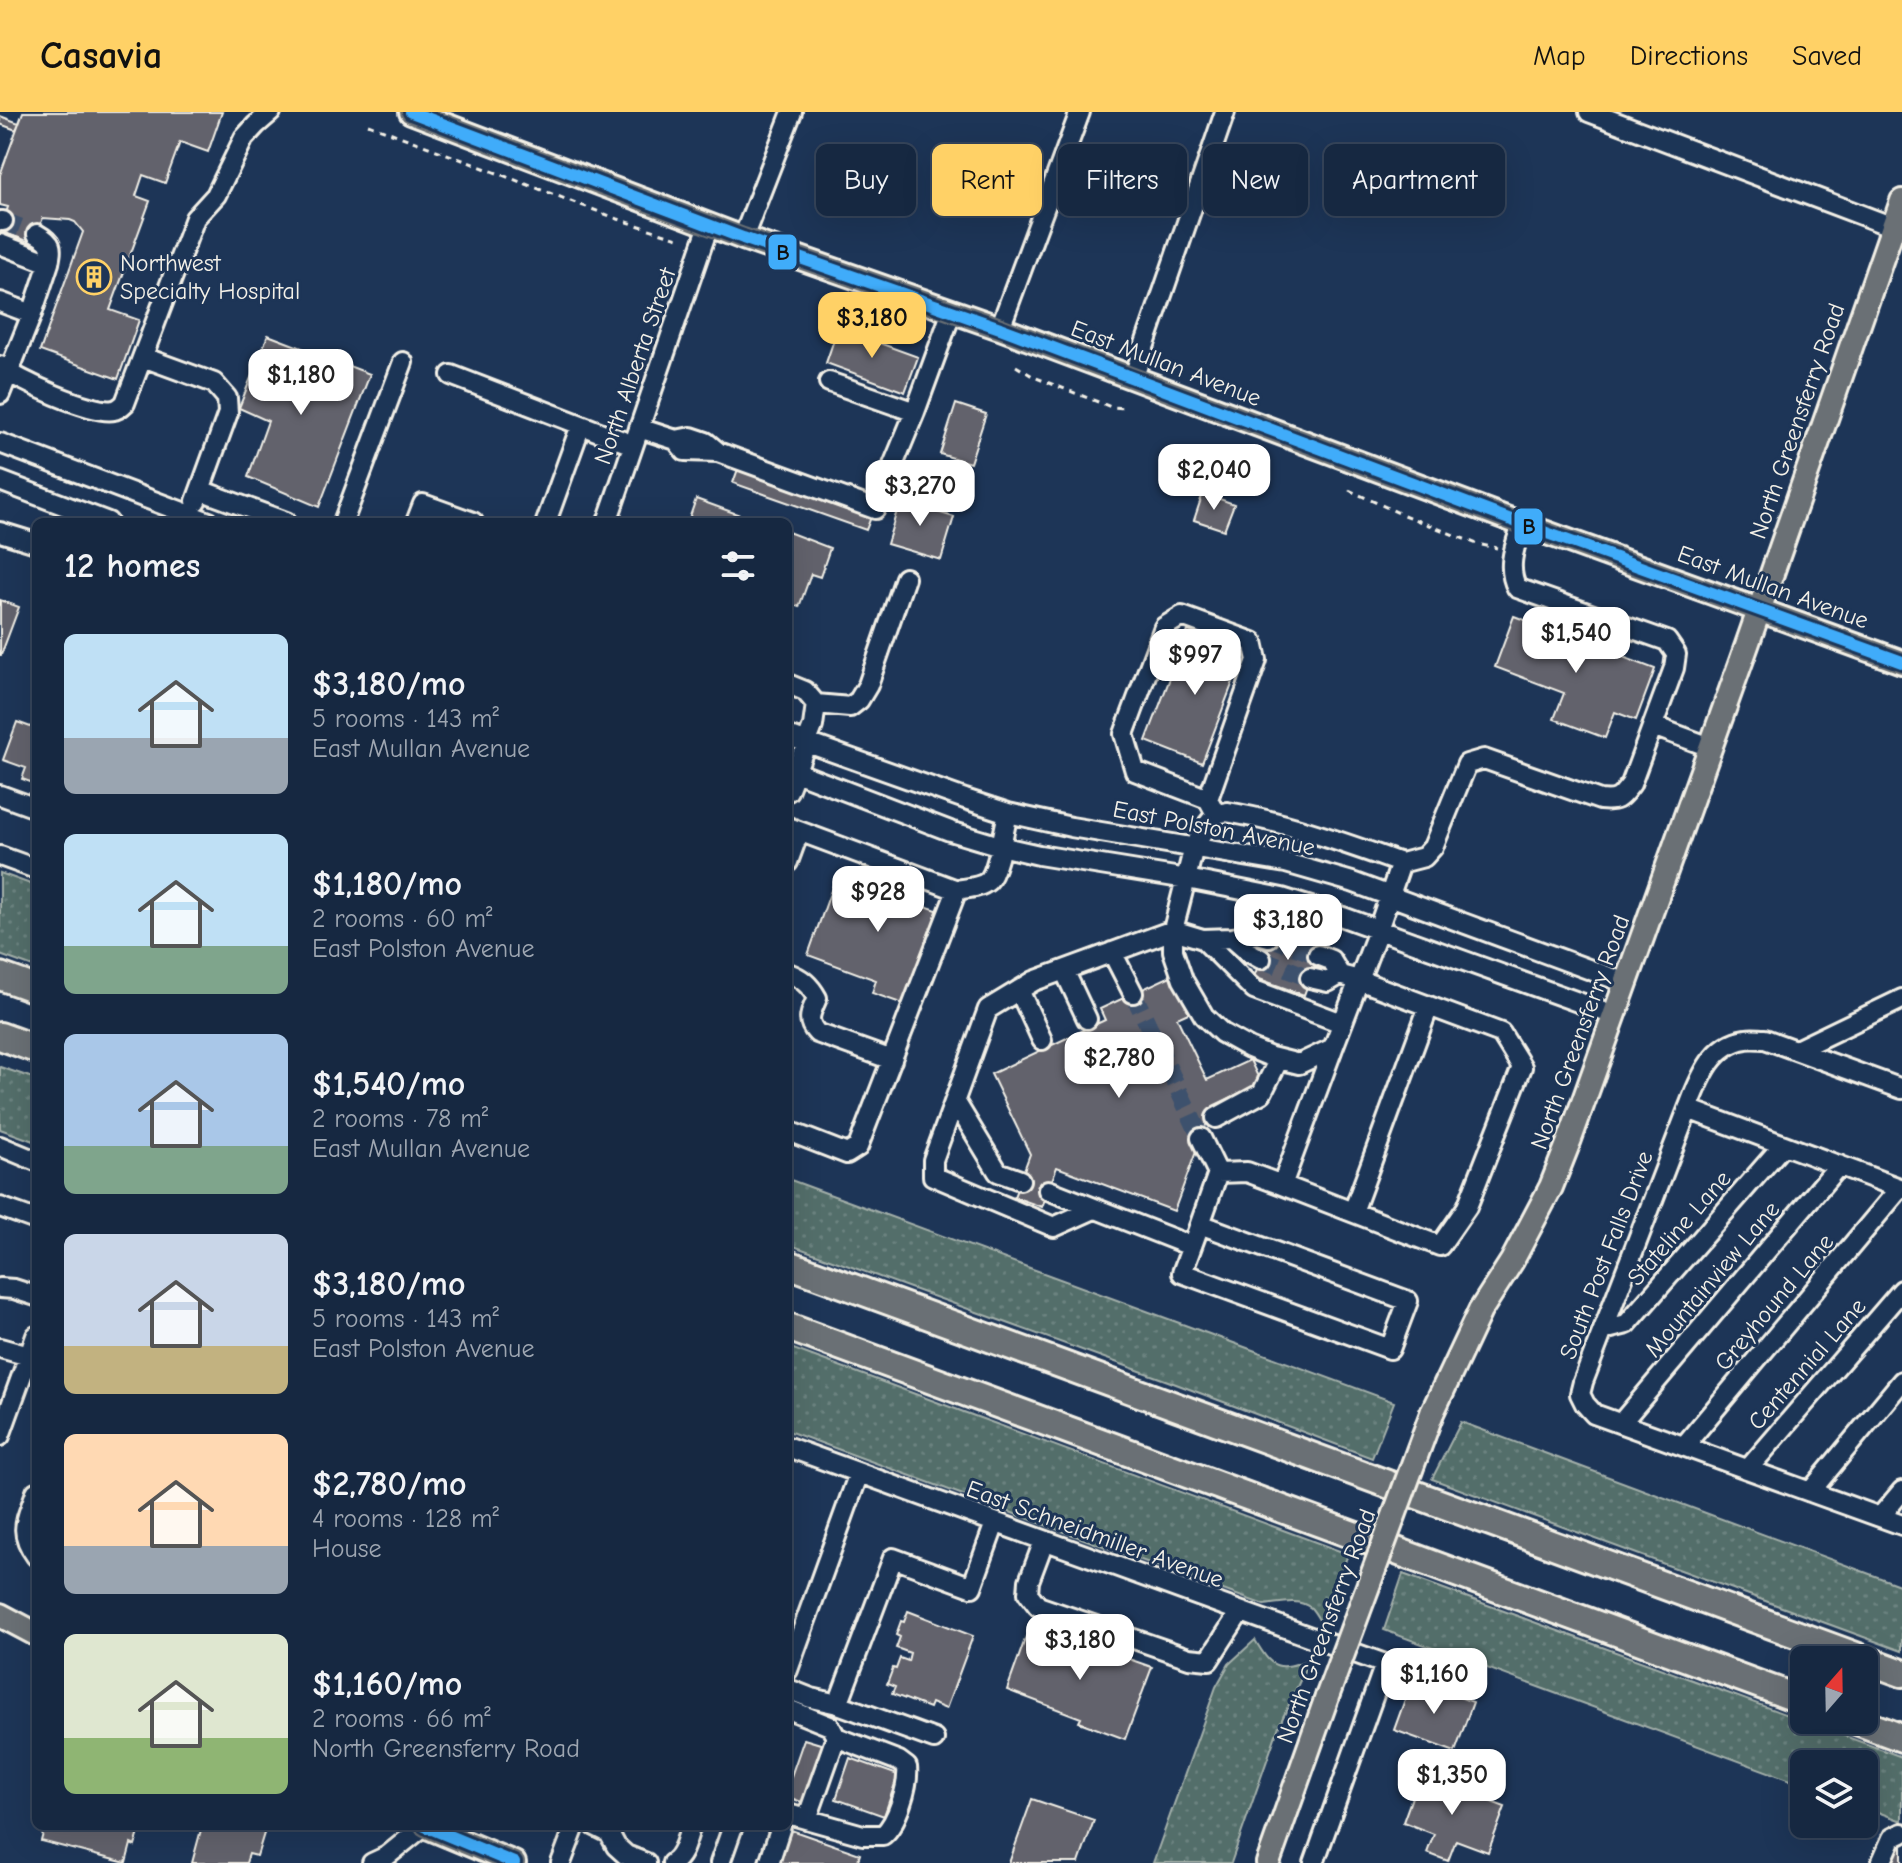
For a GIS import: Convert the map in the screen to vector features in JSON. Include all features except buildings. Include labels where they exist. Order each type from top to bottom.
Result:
[{"type":"highway","points":[[0,976],[32,988]]},
{"type":"highway","points":[[0,1036],[32,1048]]},
{"type":"highway","points":[[0,1049],[32,1059]]},
{"type":"highway","points":[[792,1265],[1902,1673]]},
{"type":"highway","points":[[792,1328],[1790,1696]]},
{"type":"highway","points":[[1878,1729],[1902,1738]]},
{"type":"main road","name":"East Mullan Avenue","points":[[411,112],[743,238],[1000,328],[1522,524],[1902,662]]},
{"type":"main road","name":"North Greensferry Road","points":[[1268,1863],[1432,1413],[1480,1311],[1512,1261],[1551,1187],[1902,201]]},
{"type":"main road","points":[[0,1615],[32,1632]]},
{"type":"main road","points":[[434,1830],[514,1863]]},
{"type":"street","points":[[5,370],[36,388],[99,410],[116,410],[125,403],[195,218],[216,195],[244,138],[271,112]]},
{"type":"street","points":[[743,238],[792,112]]},
{"type":"street","points":[[1000,328],[1080,112]]},
{"type":"street","points":[[1133,379],[1225,112]]},
{"type":"street","points":[[1589,112],[1893,227]]},
{"type":"street","name":"North Alberta Street","points":[[608,518],[709,225]]},
{"type":"street","points":[[0,394],[5,370],[32,314],[49,263],[52,249],[47,240],[37,234]]},
{"type":"street","points":[[0,244],[49,263]]},
{"type":"street","points":[[0,302],[32,314]]},
{"type":"street","points":[[451,375],[581,425],[636,437],[676,440],[691,437],[706,442],[718,452],[875,509],[952,311]]},
{"type":"street","points":[[143,357],[214,383],[227,398],[228,413],[191,515]]},
{"type":"street","points":[[344,518],[403,362]]},
{"type":"street","points":[[829,382],[915,412]]},
{"type":"street","points":[[547,518],[581,425]]},
{"type":"street","points":[[0,443],[199,518]]},
{"type":"street","points":[[0,481],[61,514],[84,518]]},
{"type":"street","points":[[200,490],[275,518]]},
{"type":"street","points":[[418,518],[423,504],[462,518]]},
{"type":"street","points":[[1333,1048],[1299,1064],[1249,1048],[1222,1033],[1204,1016],[1183,980],[1173,951],[1173,930],[1194,847],[1208,824],[1212,806],[1257,660],[1253,642],[1182,616],[1164,627],[1124,734],[1135,771],[1212,806],[1227,812],[1248,815],[1353,845],[1401,863],[1424,857],[1433,847],[1467,764],[1484,759],[1600,800],[1613,801],[1621,797],[1631,784],[1674,668],[1676,654],[1667,641],[1517,588],[1512,578],[1512,557],[1522,524]]},
{"type":"street","points":[[0,532],[32,542]]},
{"type":"street","points":[[792,686],[805,691],[816,704],[850,707],[859,700],[868,685],[905,578]]},
{"type":"street","points":[[816,704],[807,743],[792,770],[950,831],[1000,846],[1282,898],[1614,1015]]},
{"type":"street","points":[[1653,726],[1710,747]]},
{"type":"street","name":"East Polston Avenue","points":[[792,737],[1008,813],[1071,827],[1286,863],[1352,882],[1626,983]]},
{"type":"street","points":[[0,795],[32,807]]},
{"type":"street","points":[[794,830],[957,890],[987,882],[995,869],[1008,813]]},
{"type":"street","points":[[0,856],[32,868]]},
{"type":"street","points":[[1282,1185],[1401,863]]},
{"type":"street","points":[[792,1133],[847,1154],[858,1147],[957,890]]},
{"type":"street","points":[[1094,1209],[1054,1227],[933,1176],[933,1160],[988,1009],[1034,981],[1173,930],[1203,939],[1258,934],[1269,937]]},
{"type":"street","points":[[1232,938],[1261,959]]},
{"type":"street","points":[[1203,939],[1254,990],[1342,1023]]},
{"type":"street","points":[[1112,952],[1133,993]]},
{"type":"street","points":[[1218,1173],[1247,1172],[1440,1246],[1467,1207],[1522,1067],[1501,1033],[1340,975],[1331,960],[1318,955]]},
{"type":"street","points":[[1064,970],[1087,1019]]},
{"type":"street","points":[[792,975],[811,987],[817,998],[809,1019],[817,1033],[892,1060]]},
{"type":"street","points":[[1310,978],[1328,982],[1340,975]]},
{"type":"street","points":[[1019,990],[1042,1040]]},
{"type":"street","points":[[1796,1050],[1902,999]]},
{"type":"street","points":[[1353,1212],[1429,1006]]},
{"type":"street","name":"South Post Falls Drive","points":[[1902,1089],[1765,1039],[1744,1039],[1727,1045],[1701,1076],[1580,1394],[1594,1414],[1902,1525]]},
{"type":"street","points":[[1216,1118],[1262,1093],[1279,1059]]},
{"type":"street","points":[[1884,1082],[1902,1073]]},
{"type":"street","points":[[955,1101],[998,1172],[1020,1180]]},
{"type":"street","points":[[1688,1109],[1901,1188]]},
{"type":"street","points":[[1200,1224],[1408,1301],[1390,1349],[1182,1273],[1218,1173],[1201,1138]]},
{"type":"street","name":"Stateline Lane","points":[[1603,1330],[1627,1324],[1783,1145]]},
{"type":"street","points":[[0,1146],[32,1159]]},
{"type":"street","name":"Mountainview Lane","points":[[1621,1423],[1839,1165]]},
{"type":"street","name":"Greyhound Lane","points":[[1684,1446],[1901,1188]]},
{"type":"street","points":[[1048,1190],[1191,1246]]},
{"type":"street","points":[[0,1207],[32,1219]]},
{"type":"street","points":[[0,1288],[32,1295]]},
{"type":"street","name":"Centennial Lane","points":[[1748,1469],[1902,1290]]},
{"type":"street","points":[[0,1436],[29,1377],[32,1347]]},
{"type":"street","points":[[0,1348],[29,1356]]},
{"type":"street","points":[[1810,1492],[1902,1381]]},
{"type":"street","name":"East Schneidmiller Avenue","points":[[792,1448],[1385,1664],[1314,1863]]},
{"type":"street","points":[[792,1659],[859,1473]]},
{"type":"street","points":[[1880,1517],[1902,1491]]},
{"type":"street","points":[[32,1504],[24,1536],[32,1549]]},
{"type":"street","points":[[838,1704],[893,1558],[972,1587],[995,1523]]},
{"type":"street","points":[[1044,1541],[1029,1581],[1028,1593],[1038,1606],[1189,1658],[1209,1660],[1240,1612]]},
{"type":"street","points":[[792,1691],[934,1739]]},
{"type":"street","points":[[792,1711],[830,1726],[836,1737],[899,1761],[907,1767],[908,1778],[890,1829],[883,1835],[863,1835],[792,1815]]},
{"type":"street","points":[[807,1819],[836,1737]]},
{"type":"street","points":[[372,1863],[387,1856],[419,1830]]},
{"type":"street","points":[[401,1863],[422,1830]]},
{"type":"street","points":[[561,1863],[573,1830]]},
{"type":"street","points":[[611,1830],[616,1846],[626,1855],[646,1863]]},
{"type":"street","points":[[672,1863],[681,1854],[690,1830]]},
{"type":"street","points":[[720,1863],[732,1830]]},
{"type":"street","points":[[769,1863],[780,1830]]},
{"type":"street","points":[[1881,1863],[1892,1838],[1902,1833]]},
{"type":"path","points":[[368,124],[607,215],[678,238]]},
{"type":"path","points":[[1016,366],[1034,377],[1111,407],[1123,408]]},
{"type":"path","points":[[1349,490],[1477,544],[1501,549]]},
{"type":"green space","points":[[0,873],[32,885],[32,967],[0,955]]},
{"type":"green space","points":[[0,1067],[32,1078],[32,1141],[0,1129]]},
{"type":"green space","points":[[792,1180],[1394,1402],[1372,1458],[792,1245]]},
{"type":"green space","points":[[792,1348],[1348,1554],[1322,1625],[1306,1605],[1288,1602],[1264,1605],[792,1432]]},
{"type":"green space","points":[[1461,1422],[1902,1586],[1902,1651],[1432,1479]]},
{"type":"green space","points":[[1403,1574],[1790,1716],[1790,1734],[1839,1734],[1902,1757],[1902,1821],[1878,1812],[1878,1750],[1790,1750],[1790,1780],[1384,1630]]},
{"type":"green space","points":[[1255,1640],[1266,1657],[1277,1665],[1290,1666],[1310,1659],[1279,1726],[1231,1863],[1153,1863],[1216,1687],[1229,1664]]},
{"type":"tunnel","points":[[3,221],[37,234]]},
{"type":"tunnel","points":[[1269,937],[1318,955]]},
{"type":"tunnel","points":[[1261,959],[1310,978]]},
{"type":"tunnel","points":[[1133,993],[1201,1138]]},
{"type":"transit line","name":"B","points":[[411,112],[743,238],[1000,328],[1522,524],[1902,662]]},
{"type":"transit line","name":"B","points":[[435,1830],[514,1863]]},
{"type":"place","name":"Northwest Specialty Hospital","points":[[94,277]]}]
